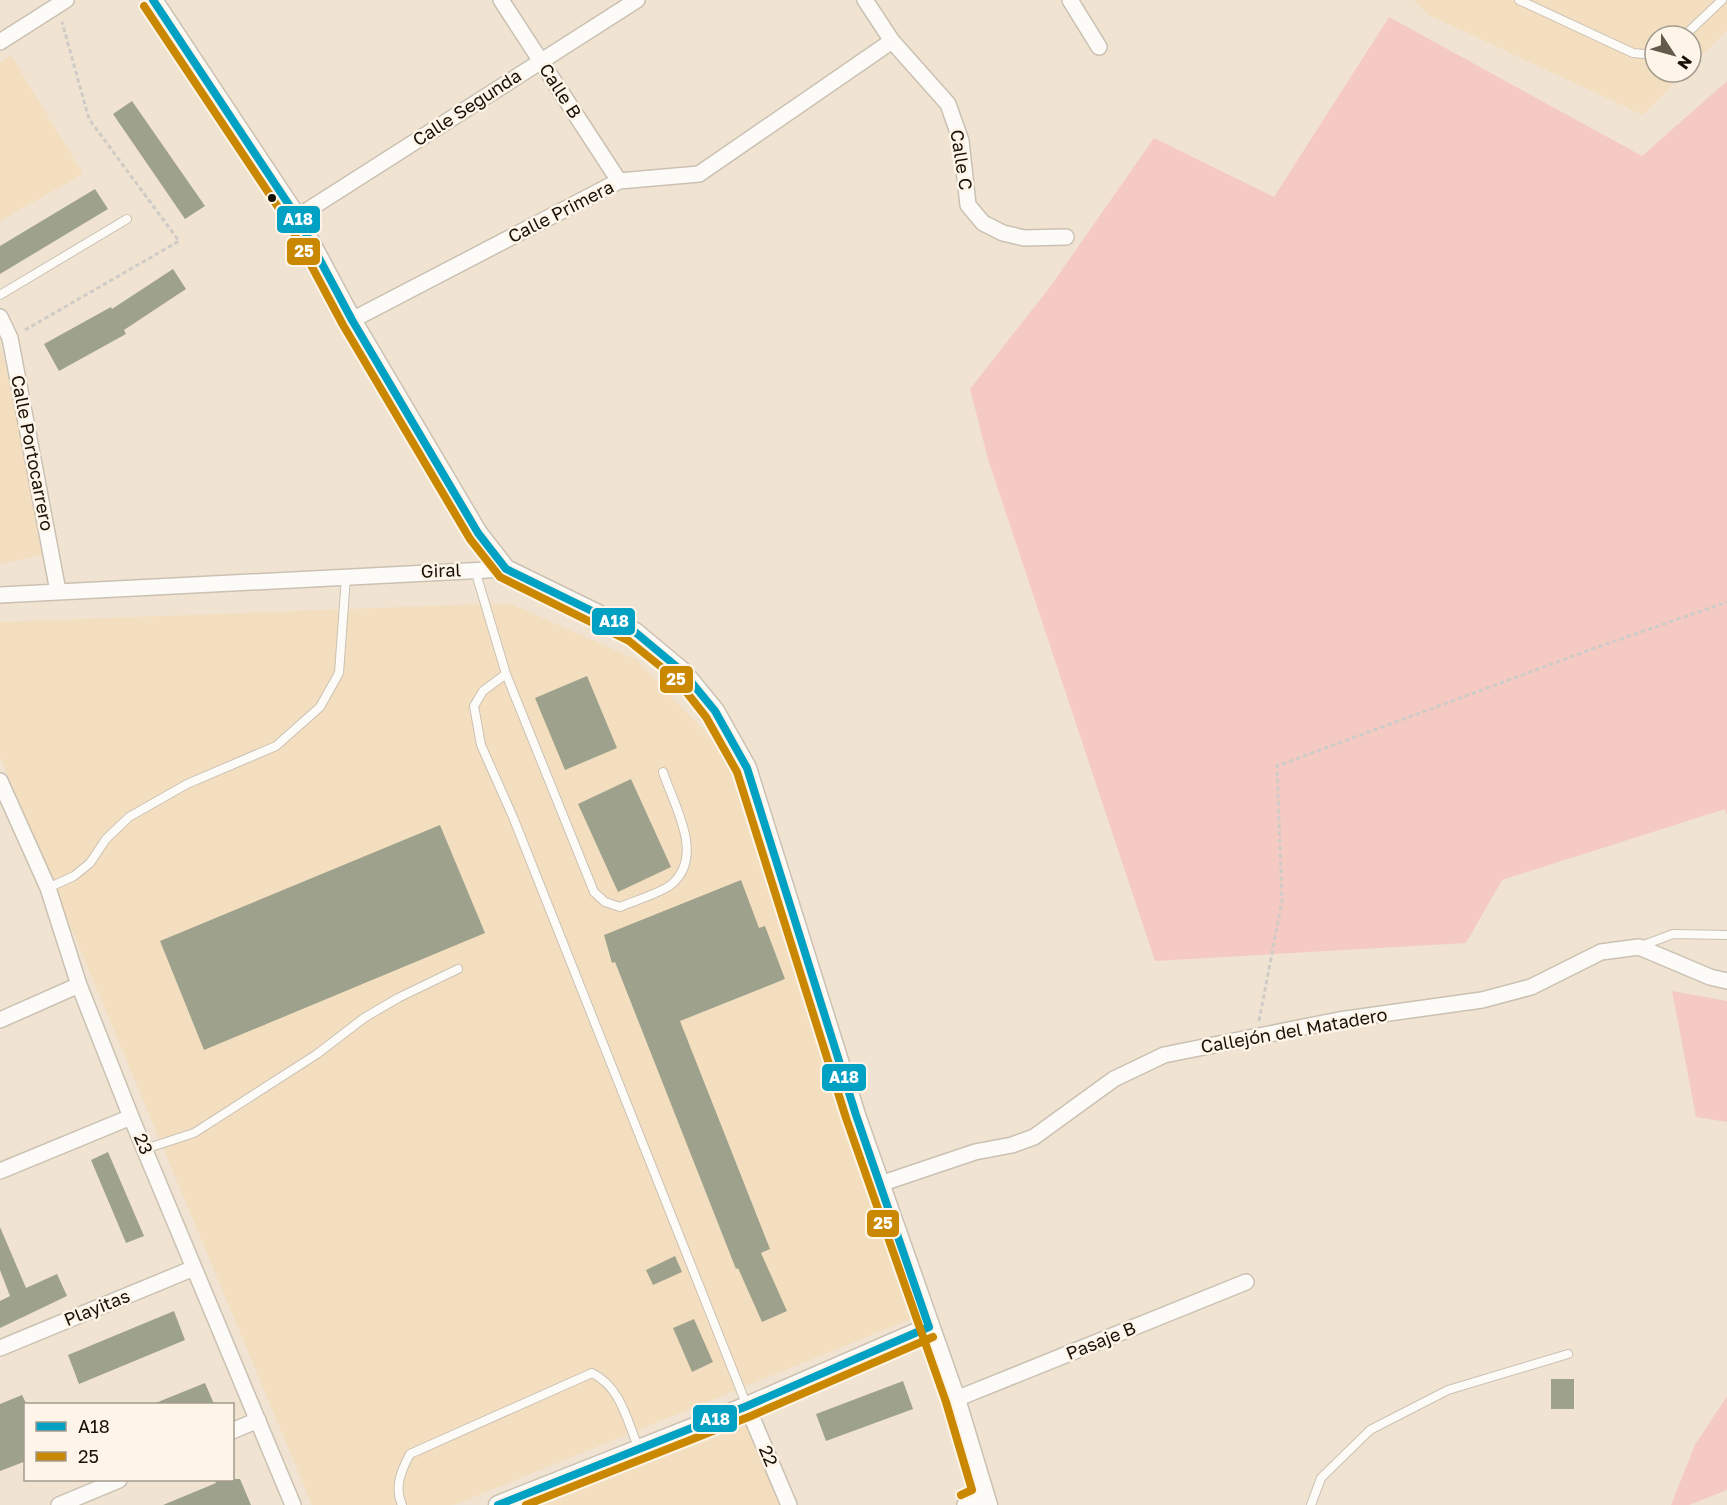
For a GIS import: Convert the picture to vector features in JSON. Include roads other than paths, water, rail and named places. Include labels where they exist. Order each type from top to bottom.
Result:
[{"type":"street","points":[[153,0],[297,217],[352,320],[478,533],[506,569]]},
{"type":"street","name":"Calle B","points":[[501,0],[619,182]]},
{"type":"street","name":"Calle Segunda","points":[[297,217],[637,0]]},
{"type":"street","name":"Calle C","points":[[865,0],[891,41],[948,104],[961,141],[968,205],[983,222],[1003,232],[1024,238],[1066,237]]},
{"type":"street","points":[[1070,0],[1099,47]]},
{"type":"street","points":[[0,42],[62,3]]},
{"type":"street","name":"Calle Primera","points":[[352,320],[619,182],[699,174],[891,41]]},
{"type":"street","name":"Calle Portocarrero","points":[[0,317],[10,338],[58,591]]},
{"type":"street","name":"Giral","points":[[0,595],[506,569],[634,632],[683,672],[715,711],[747,768],[880,1184],[956,1399],[987,1501]]},
{"type":"street","name":"23","points":[[0,781],[48,888],[79,985],[131,1117],[293,1505]]},
{"type":"street","points":[[1639,946],[1710,977],[1727,981]]},
{"type":"street","name":"Callejón del Matadero","points":[[880,1184],[975,1152],[1012,1145],[1034,1137],[1114,1079],[1164,1055],[1256,1035],[1482,1000],[1531,987],[1601,952],[1639,946]]},
{"type":"street","points":[[0,1020],[79,985]]},
{"type":"street","points":[[0,1172],[131,1117]]},
{"type":"street","name":"Playitas","points":[[0,1348],[194,1268]]},
{"type":"street","name":"Pasaje B","points":[[956,1399],[1246,1282]]},
{"type":"street","points":[[498,1505],[747,1406],[929,1327]]},
{"type":"street","name":"22","points":[[747,1406],[789,1505]]},
{"type":"street","points":[[234,1430],[258,1420]]},
{"type":"street","points":[[59,1505],[114,1481]]},
{"type":"street","points":[[965,1505],[987,1501]]},
{"type":"lane","points":[[1519,0],[1634,53],[1643,54]]},
{"type":"lane","points":[[1697,24],[1722,0]]},
{"type":"lane","points":[[0,295],[127,219]]},
{"type":"lane","points":[[475,570],[507,674],[594,892],[605,902],[620,907],[671,885],[687,863],[688,845],[663,772]]},
{"type":"lane","points":[[48,888],[74,876],[90,863],[106,839],[129,817],[187,784],[276,746],[320,707],[339,673],[346,576]]},
{"type":"lane","points":[[507,674],[483,691],[474,706],[481,745],[513,817],[747,1406]]},
{"type":"lane","name":"Callejón del Matadero","points":[[1639,946],[1673,934],[1727,935]]},
{"type":"lane","points":[[145,1149],[194,1133],[308,1060],[364,1018],[398,998],[458,969]]},
{"type":"lane","points":[[1311,1505],[1321,1478],[1370,1430],[1448,1390],[1568,1354]]},
{"type":"lane","points":[[402,1505],[397,1496],[400,1473],[410,1454],[592,1373],[606,1380],[614,1389],[639,1449]]}]
